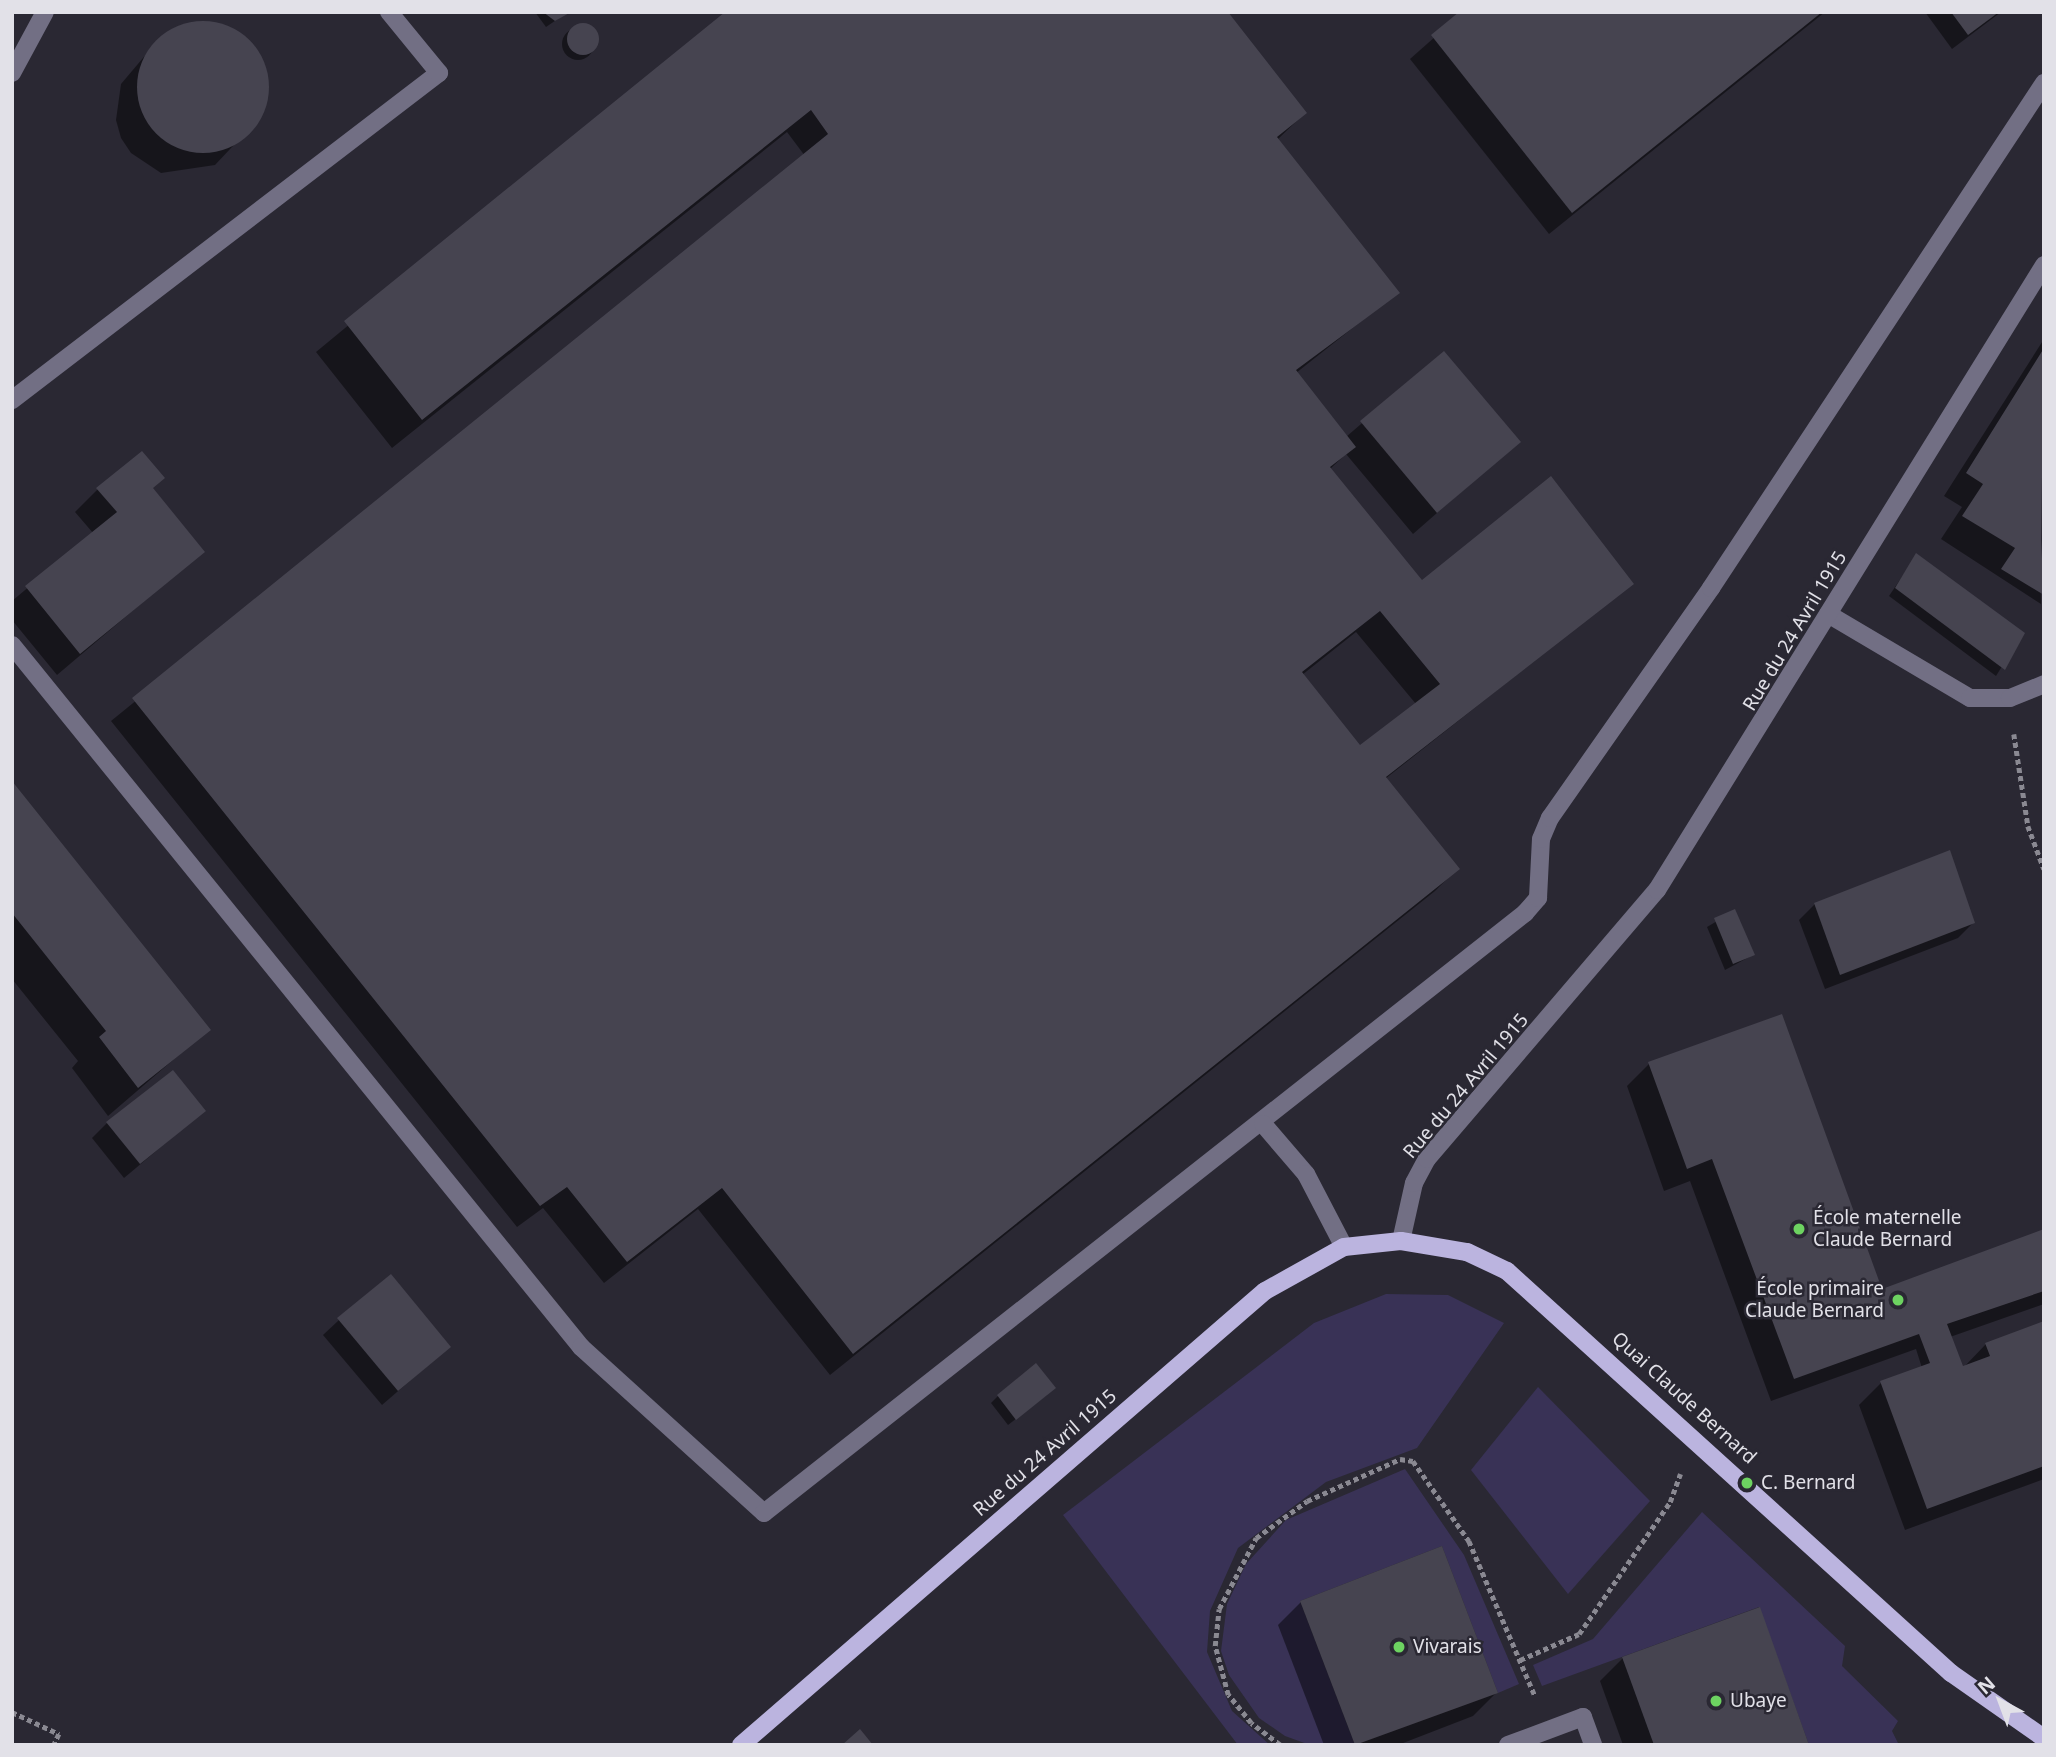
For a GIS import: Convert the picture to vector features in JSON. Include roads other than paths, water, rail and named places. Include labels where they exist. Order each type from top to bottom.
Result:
[{"type":"main road","name":"Rue du 24 Avril 1915","points":[[741,1745],[1265,1292],[1344,1247],[1401,1241]]},
{"type":"main road","name":"Quai Claude Bernard","points":[[1401,1241],[1467,1252],[1507,1271],[1693,1436],[1951,1673],[2044,1738]]},
{"type":"street","points":[[12,73],[45,12]]},
{"type":"street","points":[[12,400],[439,73],[389,12]]},
{"type":"street","points":[[12,645],[581,1347],[764,1513],[1263,1124],[1538,898],[1541,839],[1550,818],[1710,589],[2044,83]]},
{"type":"street","name":"Rue du 24 Avril 1915","points":[[1401,1241],[1414,1183],[1427,1159],[1657,890],[2044,265]]},
{"type":"street","points":[[1828,614],[1970,698],[2010,698],[2044,684]]},
{"type":"street","points":[[1263,1124],[1306,1174],[1344,1247]]},
{"type":"street","points":[[1508,1745],[1583,1717],[1593,1745]]},
{"type":"place","name":"École maternelle Claude Bernard","points":[[1799,1229]]},
{"type":"place","name":"École primaire Claude Bernard","points":[[1898,1300]]},
{"type":"place","name":"C. Bernard","points":[[1747,1483]]},
{"type":"place","name":"Vivarais","points":[[1399,1647]]},
{"type":"place","name":"Ubaye","points":[[1716,1701]]}]
